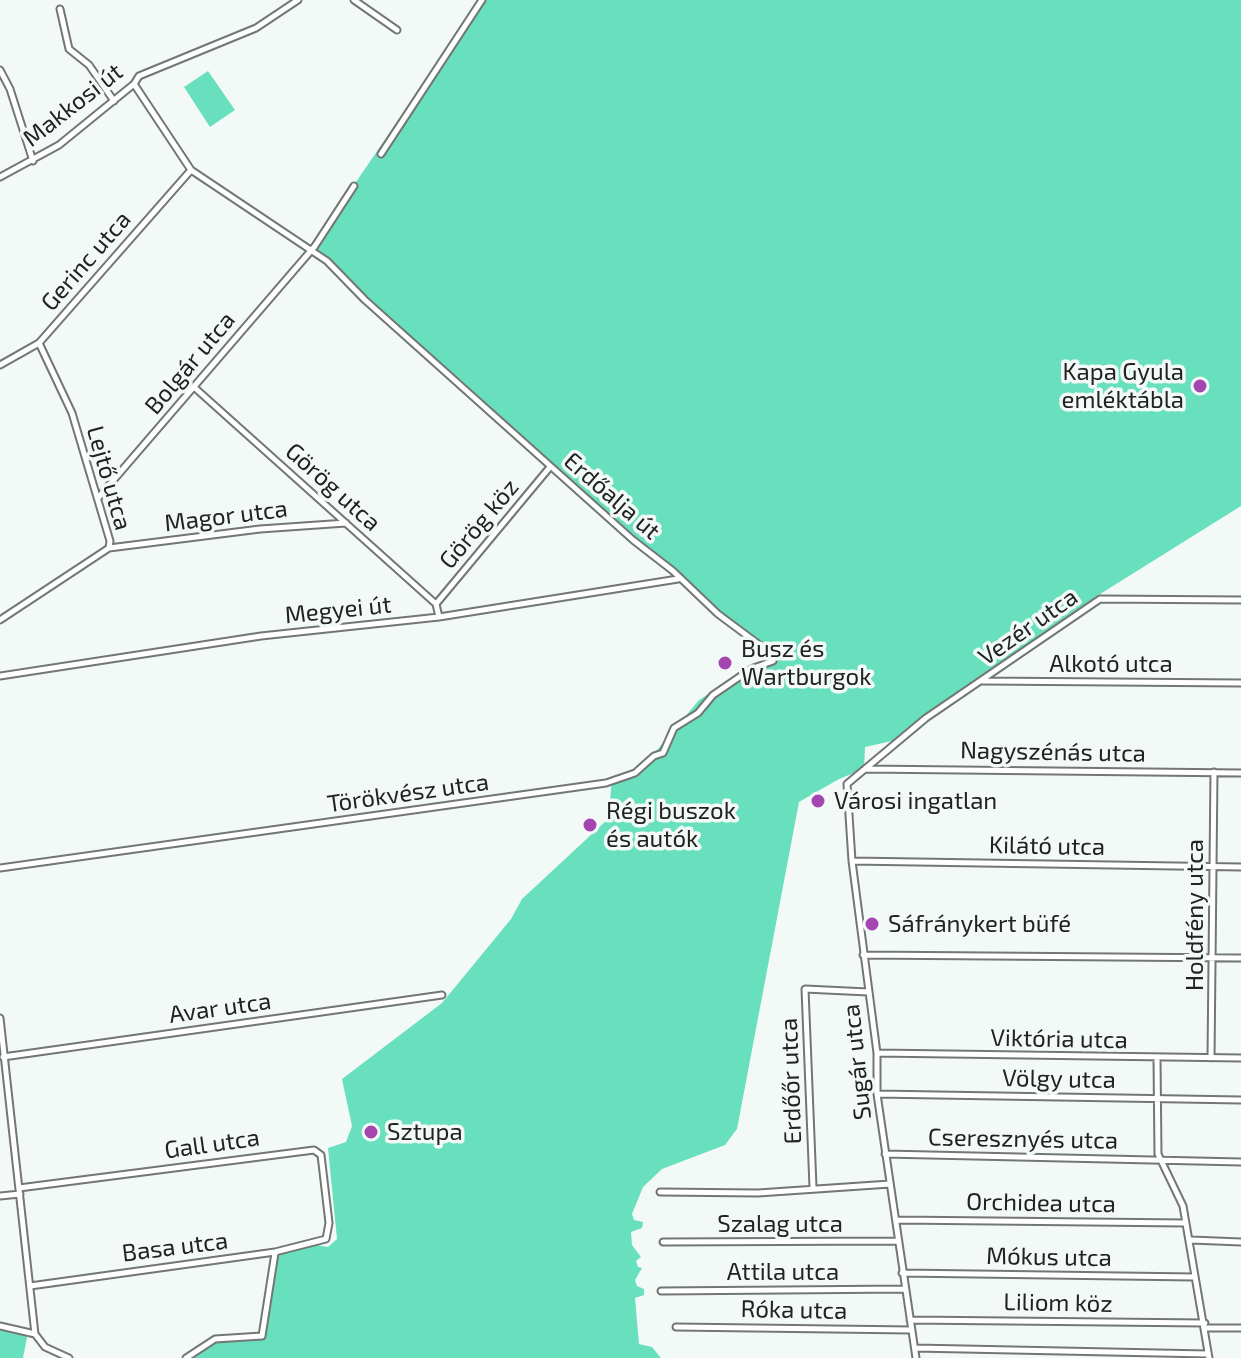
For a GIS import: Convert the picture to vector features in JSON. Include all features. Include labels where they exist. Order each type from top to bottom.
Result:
[{"type":"street","name":"Makkosi út","points":[[0,177],[59,145],[134,84],[139,76],[256,28],[298,0]]},
{"type":"street","points":[[354,0],[397,30]]},
{"type":"street","points":[[381,154],[482,0]]},
{"type":"street","points":[[60,9],[69,49],[89,65],[114,101]]},
{"type":"street","points":[[0,70],[10,89],[33,161]]},
{"type":"street","points":[[134,84],[191,170]]},
{"type":"street","name":"Erdőalja út","points":[[191,170],[327,261],[427,356],[678,579],[765,649],[773,661]]},
{"type":"street","name":"Gerinc utca","points":[[0,365],[39,343],[191,170]]},
{"type":"street","name":"Bolgár utca","points":[[98,498],[309,251],[354,186]]},
{"type":"street","name":"Lejtő utca","points":[[0,620],[109,548],[98,498],[72,413],[39,343]]},
{"type":"street","name":"Görög utca","points":[[195,388],[436,604]]},
{"type":"street","name":"Görög köz","points":[[436,604],[551,466]]},
{"type":"street","name":"Magor utca","points":[[109,548],[260,529],[347,523]]},
{"type":"street","name":"Megyei út","points":[[0,676],[261,636],[439,617],[678,579]]},
{"type":"street","name":"Vezér utca","points":[[864,769],[903,735],[1100,599],[1241,600]]},
{"type":"street","points":[[436,604],[439,617]]},
{"type":"street","name":"Törökvész utca","points":[[0,868],[606,783],[635,773],[654,756],[664,752],[674,728],[698,713],[713,695],[751,669],[773,661]]},
{"type":"street","name":"Alkotó utca","points":[[981,681],[1241,683]]},
{"type":"street","name":"Nagyszénás utca","points":[[864,769],[1241,773]]},
{"type":"street","name":"Sugár utca","points":[[864,769],[854,775],[846,788],[852,861],[877,1053],[877,1094],[916,1358]]},
{"type":"street","name":"Holdfény utca","points":[[1211,1058],[1214,772]]},
{"type":"street","name":"Kilátó utca","points":[[852,861],[1241,867]]},
{"type":"street","points":[[863,955],[1241,958]]},
{"type":"street","name":"Erdőőr utca","points":[[813,1187],[805,989],[868,992]]},
{"type":"street","name":"Avar utca","points":[[3,1057],[442,995]]},
{"type":"street","points":[[0,1018],[35,1334],[45,1347],[69,1358]]},
{"type":"street","name":"Viktória utca","points":[[877,1053],[1241,1058]]},
{"type":"street","points":[[915,1348],[1209,1356],[1191,1240],[1180,1196],[1159,1160],[1157,1059]]},
{"type":"street","name":"Völgy utca","points":[[877,1094],[1241,1100]]},
{"type":"street","name":"Gall utca","points":[[20,1191],[317,1150],[321,1155],[329,1230],[324,1239]]},
{"type":"street","name":"Cseresznyés utca","points":[[885,1154],[1241,1162]]},
{"type":"street","points":[[660,1192],[758,1193],[890,1184]]},
{"type":"street","points":[[0,1196],[20,1191]]},
{"type":"street","name":"Orchidea utca","points":[[896,1220],[1186,1223]]},
{"type":"street","name":"Basa utca","points":[[30,1286],[275,1252],[324,1239]]},
{"type":"street","points":[[1191,1240],[1241,1242]]},
{"type":"street","name":"Szalag utca","points":[[663,1242],[897,1241]]},
{"type":"street","points":[[186,1358],[215,1339],[262,1336],[275,1252]]},
{"type":"street","name":"Mókus utca","points":[[902,1273],[1195,1277]]},
{"type":"street","name":"Attila utca","points":[[661,1291],[905,1289]]},
{"type":"street","name":"Liliom köz","points":[[910,1320],[1241,1328]]},
{"type":"street","points":[[0,1326],[35,1334]]},
{"type":"street","name":"Róka utca","points":[[676,1327],[911,1330]]},
{"type":"green space","points":[[480,0],[1241,0],[1241,506],[1097,596],[892,741],[865,747],[864,769],[839,779],[799,802],[737,1129],[725,1145],[662,1169],[643,1187],[632,1214],[634,1220],[643,1222],[642,1228],[631,1232],[632,1245],[641,1257],[636,1261],[642,1268],[635,1280],[637,1286],[644,1289],[644,1295],[635,1298],[639,1344],[652,1347],[661,1358],[187,1358],[215,1341],[264,1338],[278,1255],[316,1245],[328,1247],[337,1239],[328,1148],[346,1142],[352,1126],[342,1079],[442,1003],[511,919],[522,899],[608,819],[612,780],[636,771],[647,762],[699,700],[732,679],[772,661],[770,654],[365,300],[333,266],[309,251]]},
{"type":"green space","points":[[208,71],[235,110],[210,127],[184,87]]},
{"type":"green space","points":[[0,1326],[27,1337],[23,1358],[0,1358]]},
{"type":"place","name":"Kapa Gyula emléktábla","points":[[1200,386]]},
{"type":"place","name":"Busz és Wartburgok","points":[[725,663]]},
{"type":"place","name":"Városi ingatlan","points":[[818,801]]},
{"type":"place","name":"Régi buszok és autók","points":[[590,825]]},
{"type":"place","name":"Sáfránykert büfé","points":[[872,924]]},
{"type":"place","name":"Sztupa","points":[[371,1132]]}]
